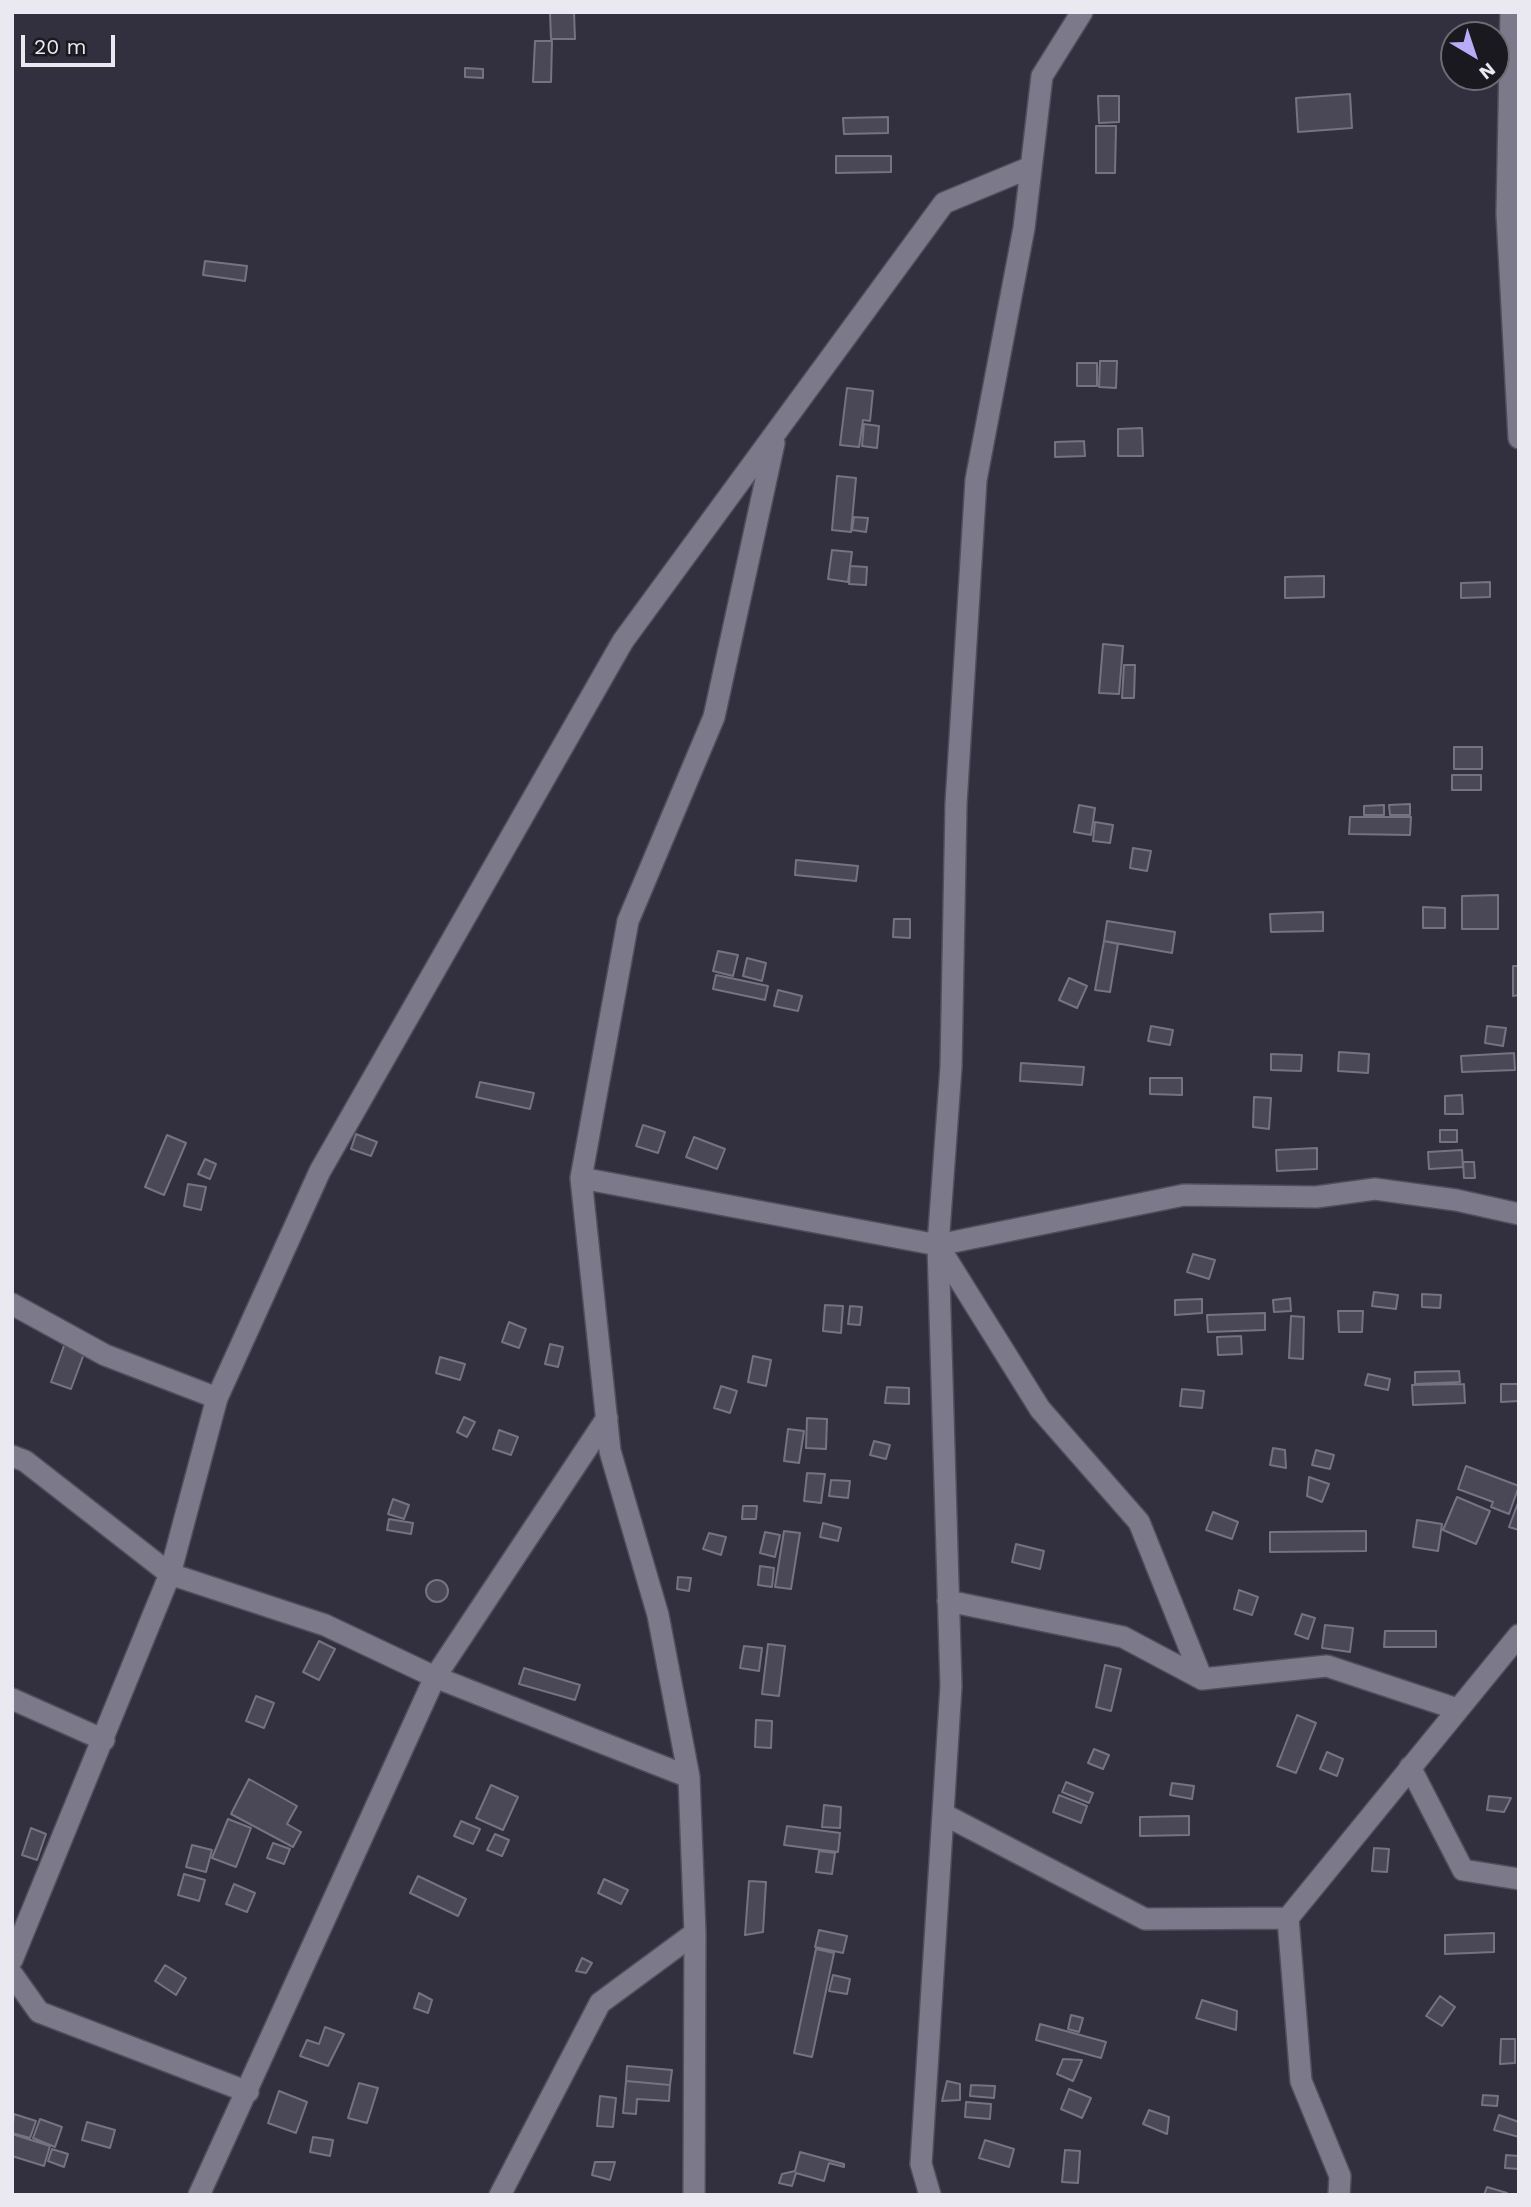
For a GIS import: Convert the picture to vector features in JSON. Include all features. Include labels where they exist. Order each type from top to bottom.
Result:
[{"type":"street","points":[[930,2195],[922,2164],[951,1686],[938,1245],[951,1067],[956,804],[976,480],[1024,228],[1042,76],[1082,12]]},
{"type":"street","points":[[1511,12],[1507,214],[1519,438]]},
{"type":"street","points":[[12,1960],[104,1741],[170,1574],[218,1398],[320,1171],[616,653],[944,203],[1031,167]]},
{"type":"street","points":[[694,2195],[695,1933],[690,1777],[658,1615],[610,1451],[581,1178],[628,921],[714,717],[776,435]]},
{"type":"street","points":[[581,1178],[938,1245],[1184,1195],[1316,1197],[1375,1189],[1456,1200],[1519,1214]]},
{"type":"street","points":[[938,1245],[1040,1409],[1139,1522],[1202,1679]]},
{"type":"street","points":[[12,1304],[105,1355],[218,1398]]},
{"type":"street","points":[[199,2195],[435,1677],[607,1418]]},
{"type":"street","points":[[12,1456],[24,1461],[170,1574],[325,1625],[435,1677],[690,1777]]},
{"type":"street","points":[[948,1601],[1123,1637],[1202,1679],[1327,1665],[1457,1709]]},
{"type":"street","points":[[1339,2195],[1339,2176],[1301,2081],[1288,1918],[1519,1635]]},
{"type":"street","points":[[12,1699],[104,1741]]},
{"type":"street","points":[[1410,1767],[1464,1870],[1519,1879]]},
{"type":"street","points":[[945,1815],[1145,1919],[1288,1918]]},
{"type":"street","points":[[500,2195],[600,2003],[695,1933]]},
{"type":"street","points":[[12,1973],[39,2012],[248,2092]]},
{"type":"building","points":[[550,12],[574,12],[575,39],[551,39]]},
{"type":"building","points":[[535,41],[552,41],[551,82],[533,82]]},
{"type":"building","points":[[465,68],[483,69],[483,78],[465,77]]},
{"type":"building","points":[[1350,94],[1352,128],[1298,132],[1296,98]]},
{"type":"building","points":[[1098,96],[1119,96],[1119,122],[1099,123]]},
{"type":"building","points":[[888,117],[888,133],[844,134],[843,118]]},
{"type":"building","points":[[1096,126],[1116,126],[1115,173],[1096,173]]},
{"type":"building","points":[[836,156],[891,156],[891,172],[836,173]]},
{"type":"building","points":[[205,261],[247,266],[245,281],[203,275]]},
{"type":"building","points":[[1100,361],[1117,361],[1116,388],[1099,387]]},
{"type":"building","points":[[1077,363],[1097,363],[1097,386],[1077,386]]},
{"type":"building","points":[[847,388],[873,391],[870,421],[863,420],[859,447],[840,445]]},
{"type":"building","points":[[864,424],[879,426],[877,448],[862,446]]},
{"type":"building","points":[[1142,428],[1143,456],[1118,456],[1118,429]]},
{"type":"building","points":[[1084,441],[1085,456],[1055,457],[1055,442]]},
{"type":"building","points":[[837,476],[856,478],[851,532],[832,530]]},
{"type":"building","points":[[854,517],[868,518],[866,532],[852,530]]},
{"type":"building","points":[[832,550],[852,552],[848,582],[828,579]]},
{"type":"building","points":[[850,566],[867,567],[866,585],[849,584]]},
{"type":"building","points":[[1324,576],[1324,597],[1285,598],[1285,577]]},
{"type":"building","points":[[1490,582],[1490,597],[1461,598],[1461,583]]},
{"type":"building","points":[[1103,644],[1123,646],[1119,694],[1099,693]]},
{"type":"building","points":[[1124,665],[1135,665],[1134,698],[1122,698]]},
{"type":"building","points":[[1454,747],[1482,747],[1482,769],[1454,769]]},
{"type":"building","points":[[1452,775],[1481,775],[1481,790],[1452,790]]},
{"type":"building","points":[[1410,804],[1410,815],[1390,815],[1389,805]]},
{"type":"building","points":[[1079,805],[1095,808],[1091,835],[1074,832]]},
{"type":"building","points":[[1384,805],[1384,815],[1364,815],[1364,806]]},
{"type":"building","points":[[1350,817],[1411,817],[1410,835],[1349,834]]},
{"type":"building","points":[[1095,822],[1113,825],[1110,843],[1093,841]]},
{"type":"building","points":[[1133,848],[1151,851],[1147,871],[1130,868]]},
{"type":"building","points":[[796,860],[858,866],[856,881],[795,875]]},
{"type":"building","points":[[1498,895],[1498,929],[1462,929],[1462,896]]},
{"type":"building","points":[[1423,907],[1445,908],[1445,928],[1423,928]]},
{"type":"building","points":[[1323,912],[1323,931],[1271,932],[1270,914]]},
{"type":"building","points":[[894,919],[910,919],[910,938],[893,937]]},
{"type":"building","points":[[1107,921],[1175,932],[1172,953],[1104,941]]},
{"type":"building","points":[[1104,941],[1118,944],[1110,992],[1095,990]]},
{"type":"building","points":[[718,951],[738,955],[733,976],[713,971]]},
{"type":"building","points":[[747,958],[766,963],[762,981],[743,976]]},
{"type":"building","points":[[1513,966],[1519,966],[1519,995],[1513,996]]},
{"type":"building","points":[[716,975],[768,986],[765,1000],[713,989]]},
{"type":"building","points":[[1069,978],[1087,986],[1077,1008],[1059,1000]]},
{"type":"building","points":[[778,990],[802,996],[798,1011],[774,1006]]},
{"type":"building","points":[[1151,1026],[1173,1030],[1170,1045],[1148,1041]]},
{"type":"building","points":[[1487,1026],[1506,1028],[1503,1046],[1485,1043]]},
{"type":"building","points":[[1339,1052],[1369,1054],[1368,1073],[1338,1071]]},
{"type":"building","points":[[1514,1053],[1515,1070],[1462,1072],[1461,1056]]},
{"type":"building","points":[[1271,1054],[1302,1055],[1301,1071],[1271,1070]]},
{"type":"building","points":[[1021,1063],[1084,1067],[1082,1085],[1020,1081]]},
{"type":"building","points":[[1150,1078],[1182,1078],[1182,1095],[1150,1094]]},
{"type":"building","points":[[480,1082],[534,1093],[530,1109],[476,1097]]},
{"type":"building","points":[[1462,1095],[1463,1114],[1445,1114],[1445,1096]]},
{"type":"building","points":[[1254,1097],[1271,1098],[1269,1129],[1253,1127]]},
{"type":"building","points":[[643,1125],[665,1132],[658,1153],[636,1146]]},
{"type":"building","points":[[1440,1130],[1457,1130],[1457,1142],[1440,1142]]},
{"type":"building","points":[[356,1134],[377,1142],[371,1156],[351,1149]]},
{"type":"building","points":[[167,1135],[186,1143],[164,1195],[145,1187]]},
{"type":"building","points":[[694,1137],[725,1149],[717,1169],[686,1157]]},
{"type":"building","points":[[1317,1148],[1317,1169],[1277,1171],[1276,1150]]},
{"type":"building","points":[[1462,1150],[1463,1167],[1429,1169],[1428,1152]]},
{"type":"building","points":[[205,1159],[216,1164],[210,1179],[198,1174]]},
{"type":"building","points":[[1463,1162],[1474,1162],[1475,1178],[1464,1178]]},
{"type":"building","points":[[188,1184],[206,1187],[201,1210],[184,1206]]},
{"type":"building","points":[[1193,1254],[1215,1260],[1209,1279],[1187,1272]]},
{"type":"building","points":[[1374,1292],[1398,1295],[1396,1309],[1372,1306]]},
{"type":"building","points":[[1422,1294],[1441,1295],[1440,1308],[1422,1307]]},
{"type":"building","points":[[1290,1298],[1291,1311],[1274,1312],[1273,1300]]},
{"type":"building","points":[[1202,1299],[1202,1313],[1175,1315],[1175,1300]]},
{"type":"building","points":[[825,1305],[843,1306],[841,1333],[823,1331]]},
{"type":"building","points":[[850,1306],[862,1307],[860,1325],[848,1324]]},
{"type":"building","points":[[1338,1311],[1363,1311],[1362,1332],[1339,1332]]},
{"type":"building","points":[[1265,1313],[1265,1330],[1208,1332],[1207,1315]]},
{"type":"building","points":[[1291,1316],[1304,1317],[1303,1359],[1289,1358]]},
{"type":"building","points":[[509,1322],[526,1329],[519,1348],[502,1342]]},
{"type":"building","points":[[1241,1336],[1242,1354],[1218,1355],[1217,1337]]},
{"type":"building","points":[[65,1343],[85,1351],[71,1389],[51,1382]]},
{"type":"building","points":[[550,1344],[563,1347],[558,1367],[545,1364]]},
{"type":"building","points":[[753,1356],[771,1360],[766,1386],[748,1382]]},
{"type":"building","points":[[440,1357],[465,1364],[460,1380],[436,1373]]},
{"type":"building","points":[[1459,1371],[1460,1382],[1415,1384],[1415,1372]]},
{"type":"building","points":[[1368,1374],[1390,1379],[1388,1390],[1365,1385]]},
{"type":"building","points":[[1464,1384],[1465,1403],[1413,1405],[1412,1385]]},
{"type":"building","points":[[1501,1384],[1519,1384],[1519,1401],[1501,1402]]},
{"type":"building","points":[[721,1386],[737,1391],[730,1413],[714,1408]]},
{"type":"building","points":[[887,1387],[909,1388],[909,1404],[885,1403]]},
{"type":"building","points":[[1182,1389],[1204,1391],[1202,1408],[1180,1406]]},
{"type":"building","points":[[464,1417],[475,1422],[467,1437],[457,1432]]},
{"type":"building","points":[[807,1418],[827,1419],[826,1449],[806,1448]]},
{"type":"building","points":[[788,1429],[804,1431],[799,1463],[784,1461]]},
{"type":"building","points":[[499,1430],[518,1437],[511,1455],[493,1449]]},
{"type":"building","points":[[874,1441],[890,1445],[886,1459],[870,1455]]},
{"type":"building","points":[[1273,1448],[1285,1450],[1286,1468],[1270,1465]]},
{"type":"building","points":[[1316,1450],[1334,1455],[1330,1469],[1312,1465]]},
{"type":"building","points":[[1466,1466],[1519,1486],[1509,1514],[1491,1507],[1493,1502],[1458,1489]]},
{"type":"building","points":[[807,1473],[825,1474],[821,1503],[804,1501]]},
{"type":"building","points":[[1309,1477],[1329,1484],[1322,1502],[1307,1496]]},
{"type":"building","points":[[831,1480],[850,1481],[848,1498],[829,1496]]},
{"type":"building","points":[[1457,1497],[1490,1511],[1476,1544],[1443,1530]]},
{"type":"building","points":[[393,1499],[409,1505],[404,1519],[388,1514]]},
{"type":"building","points":[[1519,1500],[1519,1530],[1509,1527]]},
{"type":"building","points":[[743,1506],[757,1506],[756,1519],[742,1519]]},
{"type":"building","points":[[1213,1512],[1238,1522],[1232,1539],[1206,1530]]},
{"type":"building","points":[[389,1519],[413,1523],[411,1534],[387,1530]]},
{"type":"building","points":[[1417,1520],[1442,1524],[1438,1551],[1413,1547]]},
{"type":"building","points":[[823,1523],[841,1528],[838,1541],[820,1537]]},
{"type":"building","points":[[784,1531],[800,1533],[791,1589],[775,1587]]},
{"type":"building","points":[[1366,1531],[1366,1551],[1270,1552],[1270,1532]]},
{"type":"building","points":[[765,1532],[780,1535],[775,1557],[760,1553]]},
{"type":"building","points":[[709,1533],[726,1537],[721,1555],[703,1549]]},
{"type":"building","points":[[1016,1544],[1044,1551],[1040,1569],[1012,1562]]},
{"type":"building","points":[[760,1566],[774,1568],[772,1587],[758,1585]]},
{"type":"building","points":[[678,1577],[691,1578],[689,1591],[677,1589]]},
{"type":"building","points":[[437,1580],[445,1583],[448,1591],[445,1599],[437,1602],[429,1599],[426,1591],[429,1583]]},
{"type":"building","points":[[1239,1590],[1258,1597],[1252,1615],[1234,1609]]},
{"type":"building","points":[[1302,1614],[1315,1618],[1308,1639],[1295,1634]]},
{"type":"building","points":[[1325,1625],[1353,1628],[1350,1652],[1322,1648]]},
{"type":"building","points":[[1385,1631],[1436,1631],[1436,1647],[1384,1647]]},
{"type":"building","points":[[319,1641],[335,1649],[319,1680],[303,1672]]},
{"type":"building","points":[[768,1644],[785,1646],[779,1696],[762,1694]]},
{"type":"building","points":[[744,1646],[762,1648],[759,1671],[740,1668]]},
{"type":"building","points":[[1105,1665],[1121,1669],[1111,1711],[1096,1707]]},
{"type":"building","points":[[524,1668],[580,1685],[575,1700],[519,1684]]},
{"type":"building","points":[[256,1696],[274,1703],[264,1728],[246,1721]]},
{"type":"building","points":[[1297,1715],[1316,1723],[1296,1773],[1277,1766]]},
{"type":"building","points":[[756,1720],[772,1721],[771,1748],[755,1747]]},
{"type":"building","points":[[1094,1749],[1109,1755],[1103,1769],[1088,1763]]},
{"type":"building","points":[[1327,1752],[1343,1759],[1337,1776],[1320,1769]]},
{"type":"building","points":[[249,1779],[297,1806],[287,1824],[301,1832],[293,1847],[231,1814]]},
{"type":"building","points":[[1066,1782],[1093,1793],[1089,1803],[1062,1792]]},
{"type":"building","points":[[1172,1783],[1194,1786],[1192,1799],[1170,1795]]},
{"type":"building","points":[[491,1785],[518,1797],[503,1830],[476,1818]]},
{"type":"building","points":[[1059,1795],[1087,1806],[1081,1823],[1053,1812]]},
{"type":"building","points":[[1489,1796],[1511,1798],[1504,1812],[1487,1810]]},
{"type":"building","points":[[824,1805],[841,1807],[840,1828],[822,1827]]},
{"type":"building","points":[[1189,1816],[1189,1835],[1140,1836],[1140,1817]]},
{"type":"building","points":[[228,1819],[251,1828],[236,1867],[212,1858]]},
{"type":"building","points":[[461,1821],[480,1829],[473,1844],[454,1836]]},
{"type":"building","points":[[787,1826],[840,1833],[838,1852],[784,1845]]},
{"type":"building","points":[[31,1828],[46,1834],[37,1860],[22,1855]]},
{"type":"building","points":[[495,1834],[509,1840],[502,1856],[487,1850]]},
{"type":"building","points":[[273,1843],[290,1849],[284,1864],[267,1858]]},
{"type":"building","points":[[192,1845],[212,1850],[206,1872],[186,1867]]},
{"type":"building","points":[[1374,1848],[1389,1849],[1387,1872],[1372,1871]]},
{"type":"building","points":[[819,1851],[835,1853],[832,1874],[816,1872]]},
{"type":"building","points":[[184,1874],[205,1880],[199,1901],[178,1895]]},
{"type":"building","points":[[418,1876],[466,1899],[458,1916],[410,1893]]},
{"type":"building","points":[[604,1879],[628,1890],[621,1904],[598,1893]]},
{"type":"building","points":[[749,1881],[766,1882],[763,1932],[745,1935]]},
{"type":"building","points":[[234,1884],[255,1893],[247,1912],[226,1904]]},
{"type":"building","points":[[819,1930],[847,1936],[843,1953],[815,1947]]},
{"type":"building","points":[[1494,1933],[1494,1952],[1445,1954],[1445,1935]]},
{"type":"building","points":[[816,1949],[834,1953],[812,2057],[794,2053]]},
{"type":"building","points":[[582,1958],[592,1963],[586,1973],[576,1971]]},
{"type":"building","points":[[165,1965],[186,1978],[176,1995],[155,1981]]},
{"type":"building","points":[[833,1975],[850,1979],[847,1994],[829,1991]]},
{"type":"building","points":[[419,1993],[432,2000],[428,2013],[414,2008]]},
{"type":"building","points":[[1440,1996],[1455,2007],[1442,2026],[1426,2016]]},
{"type":"building","points":[[1202,2000],[1237,2011],[1236,2030],[1196,2018]]},
{"type":"building","points":[[1071,2015],[1083,2018],[1079,2032],[1068,2029]]},
{"type":"building","points":[[1040,2024],[1106,2042],[1101,2058],[1036,2040]]},
{"type":"building","points":[[325,2027],[344,2034],[328,2066],[300,2056],[307,2040],[319,2044]]},
{"type":"building","points":[[1501,2039],[1515,2039],[1515,2063],[1500,2064]]},
{"type":"building","points":[[1063,2059],[1082,2060],[1073,2081],[1057,2074]]},
{"type":"building","points":[[627,2066],[672,2070],[670,2085],[626,2081]]},
{"type":"building","points":[[626,2081],[670,2085],[669,2101],[637,2099],[636,2114],[623,2113]]},
{"type":"building","points":[[947,2081],[960,2084],[960,2100],[942,2101]]},
{"type":"building","points":[[359,2083],[378,2088],[367,2123],[348,2118]]},
{"type":"building","points":[[971,2085],[995,2086],[994,2098],[970,2096]]},
{"type":"building","points":[[1069,2089],[1091,2098],[1082,2118],[1061,2109]]},
{"type":"building","points":[[279,2091],[307,2102],[296,2133],[268,2123]]},
{"type":"building","points":[[1483,2095],[1498,2096],[1497,2106],[1482,2105]]},
{"type":"building","points":[[600,2096],[616,2098],[613,2127],[597,2126]]},
{"type":"building","points":[[966,2102],[991,2104],[990,2119],[965,2117]]},
{"type":"building","points":[[1149,2110],[1169,2117],[1167,2134],[1143,2124]]},
{"type":"building","points":[[14,2114],[36,2121],[30,2138],[12,2133]]},
{"type":"building","points":[[1499,2115],[1519,2122],[1519,2137],[1494,2130]]},
{"type":"building","points":[[40,2119],[62,2127],[55,2147],[33,2138]]},
{"type":"building","points":[[87,2122],[115,2130],[110,2148],[82,2140]]},
{"type":"building","points":[[12,2134],[50,2146],[44,2166],[12,2156]]},
{"type":"building","points":[[313,2137],[333,2140],[330,2156],[310,2152]]},
{"type":"building","points":[[985,2140],[1014,2149],[1009,2167],[979,2158]]},
{"type":"building","points":[[52,2149],[68,2154],[64,2167],[48,2161]]},
{"type":"building","points":[[1065,2150],[1080,2151],[1078,2183],[1062,2182]]},
{"type":"building","points":[[800,2152],[844,2164],[844,2167],[829,2163],[824,2181],[796,2173],[792,2186],[779,2183],[782,2174],[795,2171]]},
{"type":"building","points":[[1506,2155],[1519,2156],[1519,2169],[1505,2168]]},
{"type":"building","points":[[595,2162],[615,2162],[610,2180],[592,2175]]},
{"type":"building","points":[[1487,2187],[1507,2193],[1484,2195]]}]
